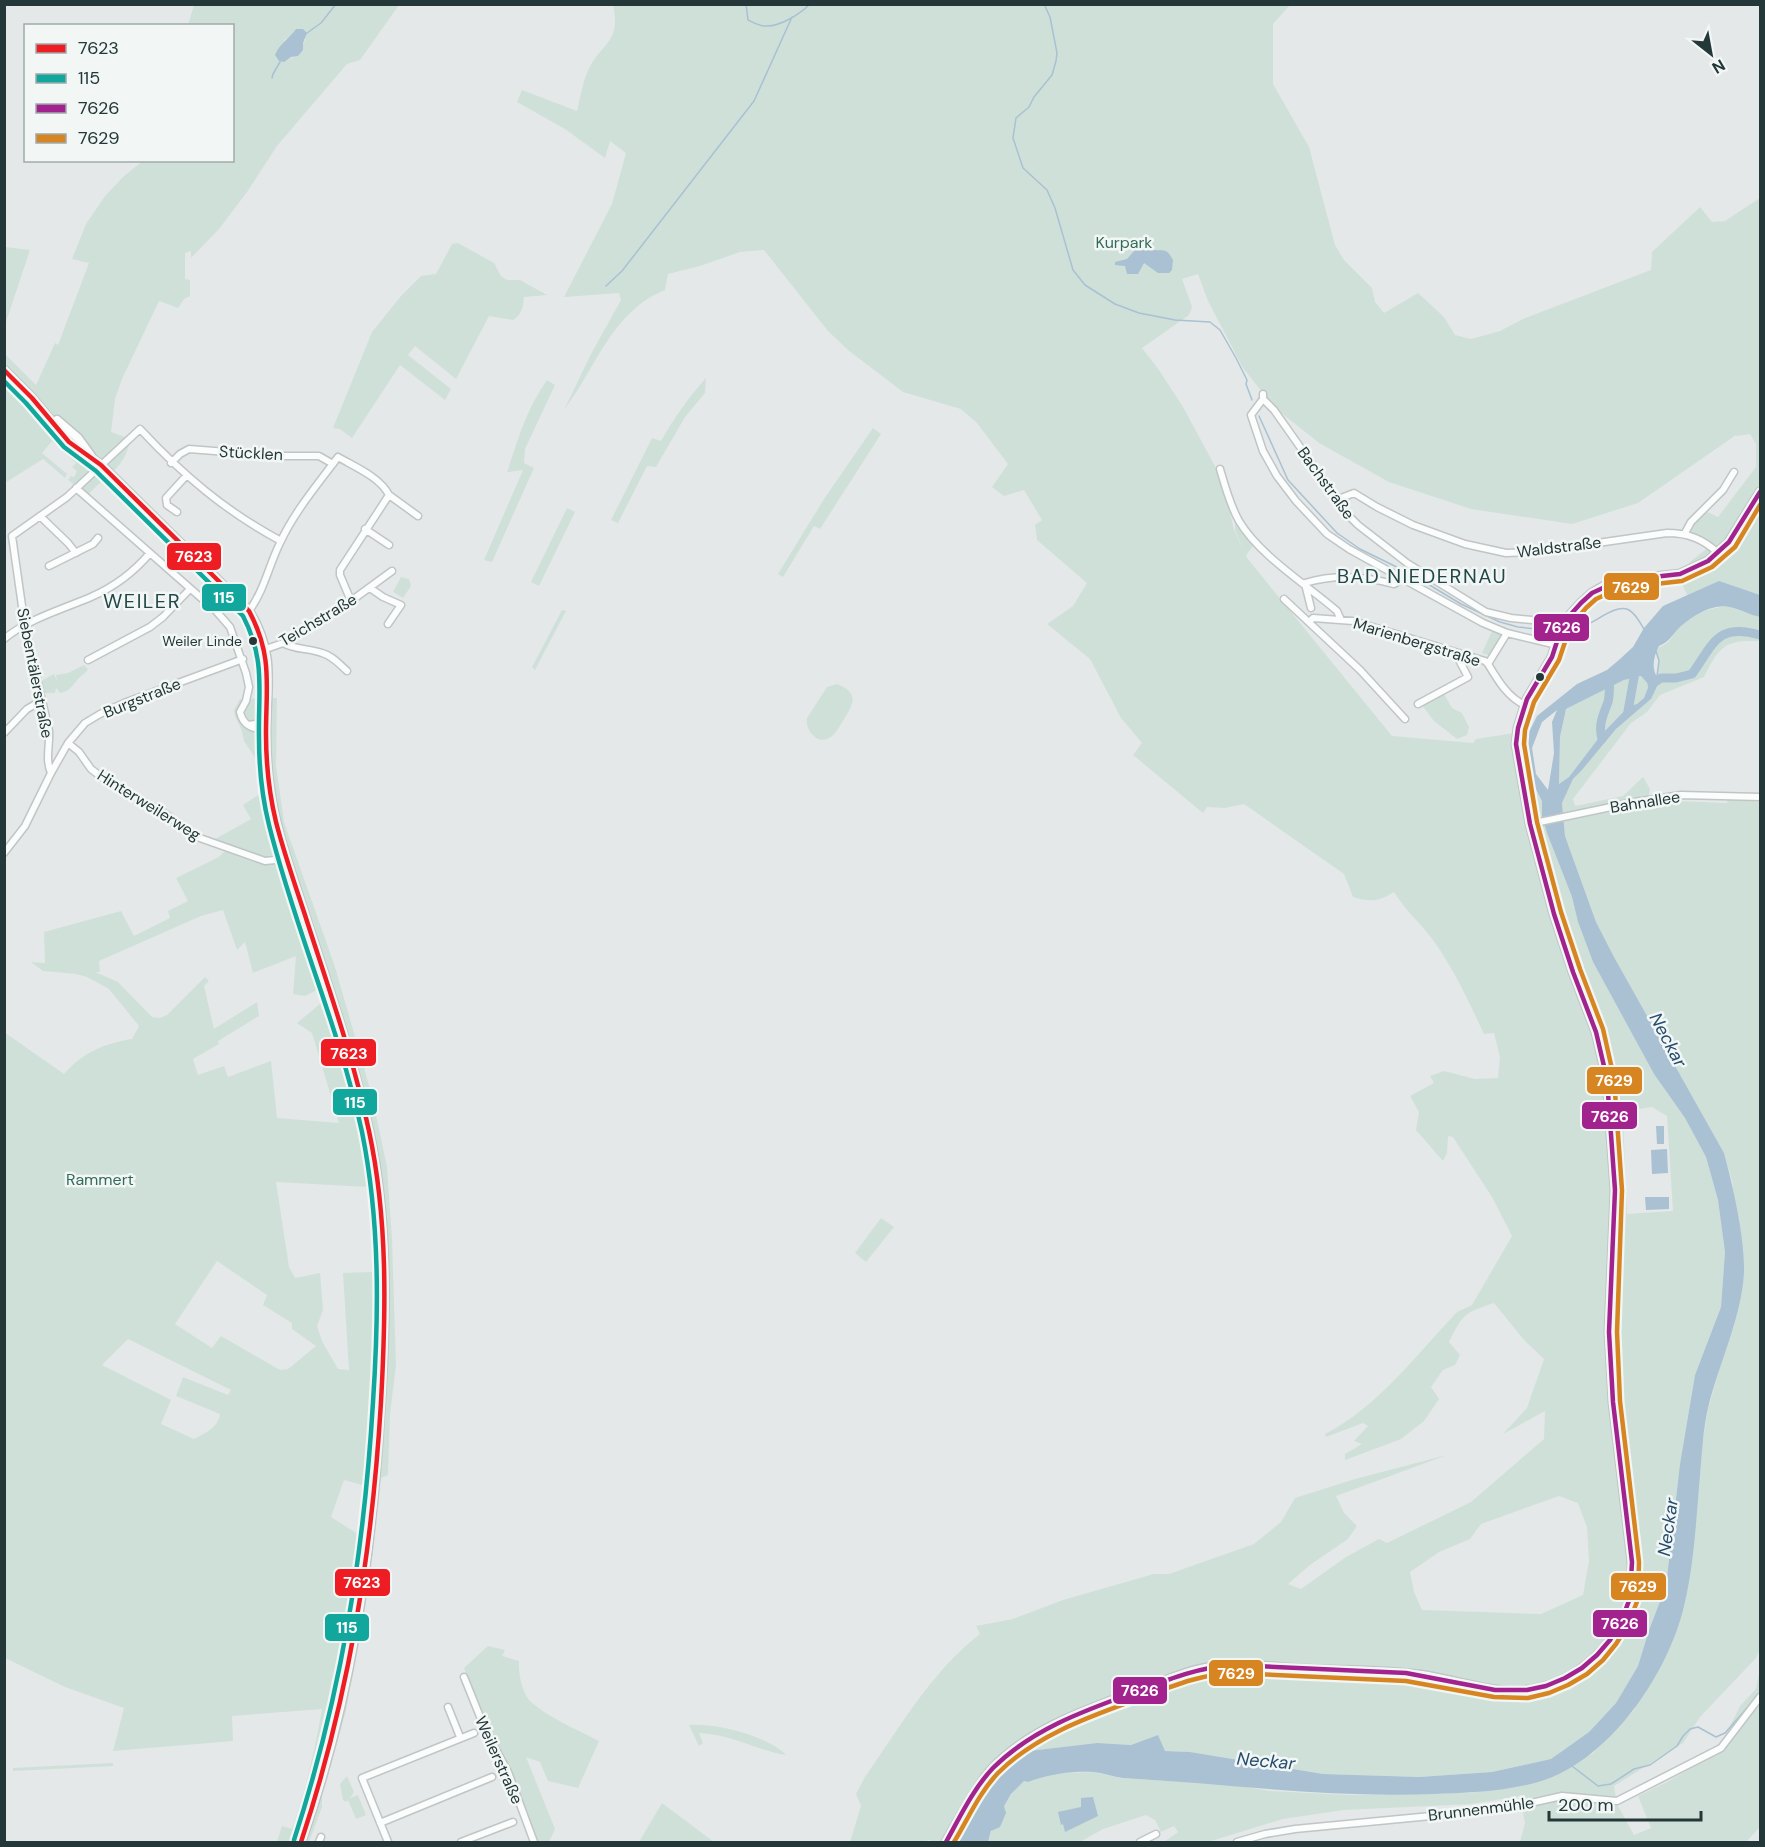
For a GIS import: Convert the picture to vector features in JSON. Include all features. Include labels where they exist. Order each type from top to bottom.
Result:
[{"type":"main road","points":[[4,370],[78,438],[93,459],[249,611],[259,627],[266,649],[269,696],[266,727],[267,769],[276,824],[363,1107],[374,1160],[383,1238],[384,1364],[376,1477],[362,1592],[338,1720],[301,1842]]},
{"type":"main road","points":[[946,1842],[991,1770],[1021,1743],[1088,1709],[1177,1676],[1212,1667],[1251,1666],[1419,1675],[1506,1691],[1532,1690],[1565,1679],[1596,1658],[1618,1629],[1630,1602],[1632,1562],[1613,1402],[1609,1332],[1615,1190],[1607,1079],[1602,1049],[1561,934],[1516,744],[1518,728],[1532,689],[1552,657],[1562,626],[1581,603],[1598,588],[1618,581],[1680,574],[1708,561],[1718,553],[1738,528],[1761,492]]},
{"type":"street","name":"Bachstraße","points":[[1403,579],[1327,534],[1285,488],[1270,464],[1251,418],[1263,397],[1336,500],[1358,525],[1391,551],[1486,612],[1562,626]]},
{"type":"street","name":"Siebentälerstraße","points":[[51,773],[47,759],[50,743],[49,731],[25,627],[8,536],[67,497],[140,429],[171,462]]},
{"type":"street","name":"Stücklen","points":[[171,462],[189,449],[277,456],[319,456],[333,464]]},
{"type":"street","points":[[249,611],[256,602],[280,541],[338,457],[378,481],[389,495],[418,516]]},
{"type":"street","points":[[171,462],[225,507],[280,541]]},
{"type":"street","points":[[1220,469],[1240,523],[1256,543],[1273,560],[1305,583],[1337,611],[1341,620]]},
{"type":"street","points":[[1718,553],[1700,539],[1685,533],[1691,522],[1723,490],[1734,472]]},
{"type":"street","points":[[177,512],[167,505],[166,498],[186,476]]},
{"type":"street","points":[[76,488],[216,611],[230,627],[243,659],[249,687],[246,701],[240,712],[242,720],[248,725],[266,727]]},
{"type":"street","name":"Waldstraße","points":[[1336,500],[1354,493],[1413,525],[1465,544],[1506,553],[1535,552],[1667,533],[1685,533]]},
{"type":"street","points":[[351,602],[340,570],[389,495]]},
{"type":"street","points":[[40,516],[76,553]]},
{"type":"street","points":[[365,529],[389,545]]},
{"type":"street","points":[[49,566],[76,553],[98,538]]},
{"type":"street","points":[[4,639],[37,619],[114,585],[138,567],[150,553]]},
{"type":"street","name":"Teichstraße","points":[[266,649],[283,643],[351,602],[392,571]]},
{"type":"street","points":[[1305,583],[1341,576],[1371,578],[1394,584],[1403,579],[1483,623],[1507,633],[1557,642]]},
{"type":"street","points":[[1305,583],[1311,608]]},
{"type":"street","name":"Teichstraße","points":[[370,588],[401,605],[388,624]]},
{"type":"street","points":[[88,660],[150,627],[190,589]]},
{"type":"street","points":[[1284,599],[1360,670],[1405,719]]},
{"type":"street","name":"Marienbergstraße","points":[[1310,621],[1313,618],[1353,621],[1488,664]]},
{"type":"street","points":[[1507,633],[1503,643],[1488,664],[1503,686],[1525,705]]},
{"type":"street","points":[[283,643],[291,647],[321,652],[332,657],[347,671]]},
{"type":"street","points":[[1418,704],[1468,677],[1459,660],[1459,653]]},
{"type":"street","name":"Burgstraße","points":[[4,853],[25,826],[68,743],[85,723],[124,703],[243,659]]},
{"type":"street","points":[[4,734],[27,709],[41,700]]},
{"type":"street","name":"Hinterweilerweg","points":[[68,743],[79,752],[91,769],[104,779],[164,813],[197,837],[265,861],[275,860]]},
{"type":"street","name":"Bahnallee","points":[[1535,824],[1635,802],[1681,795],[1761,797]]},
{"type":"street","name":"Weilerstraße","points":[[464,1677],[485,1729],[508,1772],[534,1842]]},
{"type":"street","name":"Brunnenmühle","points":[[1237,1842],[1295,1829],[1494,1810],[1562,1796],[1617,1801],[1721,1748],[1761,1697]]},
{"type":"street","points":[[448,1707],[460,1737]]},
{"type":"street","points":[[388,1842],[362,1778],[474,1733]]},
{"type":"street","points":[[380,1823],[492,1777]]},
{"type":"street","points":[[461,1842],[513,1822]]},
{"type":"street","points":[[1140,1842],[1156,1834]]},
{"type":"green space","points":[[194,5],[399,5],[360,60],[347,64],[277,146],[219,229],[191,258],[191,251],[185,253],[185,279],[190,280],[190,296],[184,299],[178,308],[159,301],[122,379],[115,399],[111,432],[130,439],[120,465],[88,495],[68,480],[71,476],[74,477],[77,471],[72,467],[76,463],[52,441],[42,453],[67,474],[65,478],[43,459],[5,483],[4,353],[36,385],[55,343],[58,345],[89,263],[72,259],[86,224],[105,196],[142,162],[234,162],[234,24],[188,24]],"holes":[[[296,29],[306,39],[303,43],[303,50],[288,59],[284,40],[290,37]]]},
{"type":"green space","name":"Kurpark","points":[[613,5],[1290,5],[1273,24],[1273,84],[1309,147],[1335,245],[1344,260],[1372,288],[1375,302],[1384,313],[1418,293],[1444,317],[1455,335],[1471,339],[1500,331],[1523,319],[1651,270],[1652,252],[1700,207],[1712,222],[1725,221],[1760,198],[1760,595],[1742,590],[1688,596],[1678,577],[1691,561],[1710,546],[1685,533],[1703,510],[1718,517],[1756,467],[1756,444],[1750,434],[1736,435],[1638,503],[1572,524],[1471,509],[1389,482],[1319,443],[1274,407],[1243,368],[1208,301],[1198,274],[1182,279],[1192,307],[1189,315],[1142,348],[1183,407],[1223,481],[1234,530],[1243,550],[1235,530],[1237,521],[1254,545],[1246,555],[1247,558],[1392,736],[1473,743],[1476,739],[1515,733],[1527,736],[1525,760],[1528,774],[1542,801],[1542,816],[1547,833],[1572,897],[1578,922],[1593,962],[1654,1074],[1685,1118],[1706,1157],[1718,1200],[1725,1252],[1721,1307],[1695,1375],[1680,1464],[1666,1586],[1638,1666],[1616,1703],[1589,1732],[1551,1759],[1492,1772],[1419,1777],[1323,1774],[1190,1752],[1164,1751],[1158,1735],[1131,1745],[1097,1743],[1029,1751],[1008,1765],[988,1786],[957,1842],[929,1840],[923,1842],[850,1842],[861,1806],[856,1794],[865,1777],[931,1683],[962,1649],[980,1634],[976,1626],[1013,1619],[1063,1600],[1154,1574],[1169,1574],[1254,1544],[1281,1522],[1295,1498],[1355,1479],[1447,1455],[1336,1496],[1344,1513],[1357,1526],[1348,1539],[1310,1565],[1288,1584],[1301,1589],[1346,1557],[1379,1539],[1387,1543],[1471,1502],[1544,1439],[1545,1411],[1503,1434],[1527,1408],[1544,1359],[1524,1340],[1494,1303],[1484,1306],[1470,1312],[1461,1320],[1449,1342],[1460,1355],[1455,1365],[1443,1370],[1431,1387],[1439,1399],[1424,1421],[1401,1439],[1345,1460],[1345,1454],[1362,1444],[1354,1441],[1368,1426],[1363,1423],[1326,1437],[1325,1434],[1362,1410],[1396,1379],[1457,1312],[1472,1305],[1512,1236],[1492,1197],[1453,1137],[1448,1136],[1447,1153],[1443,1161],[1416,1130],[1419,1112],[1410,1096],[1434,1083],[1430,1076],[1444,1071],[1475,1079],[1498,1078],[1500,1057],[1494,1033],[1484,1034],[1445,957],[1394,892],[1374,900],[1353,897],[1344,874],[1244,804],[1225,808],[1207,807],[1203,813],[1133,755],[1142,743],[1121,718],[1090,659],[1047,624],[1073,606],[1087,583],[1037,540],[1035,525],[1042,520],[1024,490],[1004,496],[992,487],[1008,464],[977,423],[961,409],[903,392],[848,350],[828,331],[764,250],[740,252],[668,274],[665,290],[647,299],[618,326],[564,410],[621,300],[619,293],[564,297],[612,204],[626,153],[610,141],[605,158],[565,129],[517,102],[522,90],[577,111],[587,73],[612,36],[615,18]],"holes":[[[1652,1107],[1667,1116],[1673,1211],[1627,1214],[1623,1118],[1639,1109]],[[1559,1496],[1578,1503],[1587,1527],[1589,1561],[1583,1595],[1541,1614],[1422,1610],[1414,1592],[1410,1572],[1439,1552],[1470,1539],[1481,1524]]]},
{"type":"green space","points":[[458,243],[494,263],[501,276],[507,280],[520,280],[547,295],[524,297],[522,310],[513,320],[489,316],[456,379],[415,346],[408,355],[451,389],[445,400],[400,365],[352,438],[340,429],[333,428],[372,332],[401,296],[421,276],[436,274],[452,244]]},
{"type":"green space","points":[[4,247],[30,250],[5,325]]},
{"type":"green space","points":[[706,378],[705,393],[685,417],[656,467],[647,466],[618,523],[611,520],[652,438],[661,441],[682,408]]},
{"type":"green space","points":[[547,380],[555,385],[525,449],[524,463],[534,468],[492,562],[484,560],[523,470],[507,472],[519,435],[528,413]]},
{"type":"green space","points":[[873,428],[881,434],[820,529],[814,526],[783,577],[778,574],[824,499]]},
{"type":"green space","points":[[567,508],[575,512],[539,586],[531,582]]},
{"type":"green space","points":[[401,577],[409,579],[411,586],[403,598],[393,592]]},
{"type":"green space","points":[[1728,606],[1760,617],[1760,641],[1739,642],[1725,647],[1715,658],[1704,677],[1660,695],[1647,712],[1631,723],[1573,799],[1575,806],[1623,796],[1643,777],[1650,789],[1646,810],[1654,809],[1654,804],[1677,801],[1727,803],[1728,799],[1760,802],[1760,1650],[1756,1658],[1700,1717],[1683,1743],[1614,1786],[1617,1804],[1634,1835],[1651,1828],[1638,1796],[1716,1754],[1728,1736],[1727,1732],[1740,1706],[1756,1689],[1760,1670],[1760,1827],[1746,1842],[1520,1842],[1525,1823],[1520,1796],[1472,1804],[1344,1810],[1283,1819],[1208,1842],[1164,1842],[1178,1832],[1174,1826],[1161,1832],[1155,1820],[1146,1815],[1103,1829],[1080,1842],[988,1842],[1002,1809],[1018,1787],[1024,1781],[1028,1782],[1053,1773],[1094,1772],[1121,1778],[1233,1785],[1271,1791],[1350,1795],[1470,1793],[1519,1786],[1593,1753],[1634,1710],[1703,1440],[1708,1409],[1741,1293],[1744,1271],[1732,1181],[1724,1153],[1596,922],[1565,836],[1562,803],[1573,779],[1616,729],[1651,699],[1661,678],[1657,677],[1659,661],[1657,649],[1668,642],[1681,625],[1693,617],[1713,608]]},
{"type":"green space","points":[[562,610],[566,611],[535,670],[532,667]]},
{"type":"green space","points":[[1492,631],[1503,636],[1491,656],[1482,653]]},
{"type":"green space","points":[[84,665],[88,669],[69,689],[60,693],[56,688],[55,693],[45,693],[41,681],[54,674],[57,681],[56,675],[68,673]]},
{"type":"green space","points":[[1641,676],[1649,685],[1644,698],[1637,704],[1629,706],[1601,735],[1569,777],[1559,785],[1560,737],[1566,709],[1624,680]]},
{"type":"green space","points":[[837,684],[850,692],[851,706],[835,734],[825,740],[820,740],[810,731],[807,718],[827,687]]},
{"type":"green space","points":[[1444,694],[1452,708],[1462,713],[1469,727],[1467,735],[1457,739],[1434,721],[1422,705]]},
{"type":"green space","name":"Rammert","points":[[277,698],[276,766],[284,822],[335,967],[372,1096],[387,1167],[392,1240],[396,1365],[390,1414],[388,1475],[381,1478],[366,1599],[346,1711],[322,1796],[322,1807],[309,1842],[277,1842],[282,1826],[292,1829],[310,1769],[322,1709],[232,1716],[233,1741],[113,1751],[124,1708],[65,1687],[5,1658],[4,1032],[64,1074],[78,1060],[95,1050],[132,1039],[139,1026],[109,989],[87,977],[76,974],[43,971],[31,962],[45,963],[44,932],[121,911],[134,936],[170,918],[168,911],[188,901],[176,878],[219,857],[228,848],[210,842],[251,819],[243,805],[260,794],[256,759],[244,741],[235,716],[234,710],[240,699]],"holes":[[[223,910],[237,950],[245,942],[253,973],[296,956],[293,994],[305,996],[317,990],[321,1003],[297,1023],[312,1033],[339,1123],[277,1118],[271,1061],[228,1077],[224,1066],[198,1075],[193,1059],[259,1016],[257,1002],[214,1029],[204,986],[209,981],[205,977],[167,1015],[160,1018],[152,1017],[118,982],[95,972],[100,972],[99,961],[201,916]],[[276,1182],[368,1187],[372,1208],[373,1272],[343,1273],[349,1370],[338,1369],[322,1341],[317,1326],[323,1310],[320,1273],[295,1278],[289,1267]],[[217,1261],[267,1295],[263,1305],[292,1323],[292,1329],[316,1346],[288,1369],[280,1370],[221,1336],[212,1348],[175,1324]],[[128,1339],[231,1390],[228,1395],[183,1377],[176,1396],[220,1414],[214,1426],[194,1439],[161,1424],[171,1400],[102,1365]],[[344,1480],[366,1486],[361,1536],[331,1517]]]},
{"type":"green space","points":[[881,1218],[894,1227],[866,1262],[855,1253]]},
{"type":"green space","points":[[488,1646],[505,1650],[502,1656],[519,1661],[521,1682],[525,1693],[537,1707],[599,1741],[578,1788],[548,1781],[540,1762],[526,1757],[555,1829],[549,1842],[538,1842],[509,1769],[488,1727],[464,1668]]},
{"type":"green space","points":[[689,1725],[726,1728],[754,1736],[786,1755],[710,1734],[699,1733],[703,1743],[699,1746]]},
{"type":"green space","points":[[113,1763],[113,1766],[13,1771],[13,1768]]},
{"type":"green space","points":[[347,1776],[354,1792],[350,1798],[358,1795],[366,1815],[356,1819],[348,1800],[346,1802],[343,1800],[340,1784]]},
{"type":"green space","points":[[662,1803],[714,1842],[639,1842]]},
{"type":"water","points":[[296,29],[303,29],[307,33],[303,50],[298,56],[291,57],[284,62],[279,61],[275,55],[277,51]]},
{"type":"water","points":[[1143,241],[1150,249],[1166,251],[1170,255],[1173,260],[1172,270],[1169,273],[1158,273],[1144,263],[1138,274],[1127,274],[1125,266],[1115,265],[1115,262],[1127,259]]},
{"type":"water","points":[[1719,581],[1760,595],[1760,617],[1730,607],[1709,609],[1679,628],[1659,646],[1654,665],[1657,677],[1661,678],[1651,699],[1616,729],[1573,779],[1562,803],[1565,836],[1596,922],[1724,1153],[1735,1197],[1743,1245],[1744,1273],[1739,1307],[1708,1408],[1705,1425],[1694,1545],[1686,1597],[1674,1637],[1651,1684],[1619,1727],[1580,1762],[1545,1780],[1514,1788],[1465,1793],[1374,1795],[1123,1778],[1094,1772],[1068,1773],[1024,1781],[1011,1794],[1004,1806],[1006,1813],[1000,1827],[991,1831],[988,1842],[957,1842],[988,1786],[1008,1765],[1029,1751],[1097,1743],[1131,1745],[1158,1735],[1165,1751],[1190,1752],[1323,1774],[1419,1777],[1492,1772],[1551,1759],[1589,1732],[1616,1703],[1638,1666],[1666,1586],[1680,1464],[1695,1375],[1721,1307],[1725,1252],[1718,1200],[1706,1157],[1685,1118],[1654,1074],[1593,962],[1578,922],[1572,897],[1547,833],[1542,816],[1542,801],[1528,774],[1525,760],[1527,736],[1537,716],[1577,684],[1607,670],[1620,659],[1633,647],[1644,628],[1663,606]],"holes":[[[1641,676],[1649,685],[1644,698],[1637,704],[1629,706],[1601,735],[1569,777],[1559,784],[1560,737],[1566,709],[1624,680]],[[1557,710],[1552,722],[1554,753],[1548,790],[1536,774],[1532,748],[1542,722]]]},
{"type":"water","points":[[1656,1126],[1664,1126],[1664,1144],[1657,1144]]},
{"type":"water","points":[[1667,1149],[1668,1173],[1652,1174],[1651,1150]]},
{"type":"water","points":[[1645,1197],[1669,1197],[1669,1209],[1646,1210]]},
{"type":"water","points":[[1093,1797],[1098,1816],[1065,1832],[1058,1812],[1081,1807],[1081,1798]]},
{"type":"waterway","points":[[307,33],[321,23],[336,4]]},
{"type":"waterway","points":[[746,4],[748,20],[765,26],[784,22],[810,4]]},
{"type":"waterway","points":[[1044,4],[1050,17],[1057,53],[1056,61],[1052,75],[1029,107],[1016,118],[1013,138],[1023,168],[1047,190],[1055,208],[1073,270],[1085,285],[1115,304],[1139,313],[1175,320],[1210,322],[1220,330],[1236,358],[1247,380],[1246,384],[1252,400]]},
{"type":"waterway","points":[[606,286],[622,271],[754,101],[792,17]]},
{"type":"waterway","points":[[272,78],[280,62]]},
{"type":"waterway","points":[[1259,416],[1288,480],[1337,533],[1360,549],[1413,575],[1461,604],[1500,622],[1518,627],[1556,631]]},
{"type":"waterway","points":[[1564,630],[1593,622],[1619,609],[1629,610],[1644,629]]},
{"type":"waterway","name":"Neckar","points":[[1652,684],[1661,678],[1676,678],[1692,674],[1711,645],[1725,634],[1746,632],[1760,635]]},
{"type":"waterway","points":[[1656,651],[1659,661],[1657,676]]},
{"type":"waterway","name":"Neckar","points":[[1628,711],[1634,678],[1631,668]]},
{"type":"waterway","name":"Neckar","points":[[1602,739],[1601,724],[1609,699],[1610,678]]},
{"type":"waterway","points":[[1572,1766],[1598,1786],[1611,1784],[1634,1769],[1650,1765],[1677,1746],[1690,1729],[1698,1727],[1716,1737],[1725,1733],[1754,1700]]},
{"type":"transit line","name":"7623","points":[[4,370],[32,398],[69,442],[101,465],[249,611],[257,627],[265,657],[267,756],[276,822],[347,1048],[369,1131],[380,1198],[384,1266],[383,1368],[377,1458],[356,1624],[332,1733],[301,1842]]},
{"type":"transit line","name":"115","points":[[4,381],[64,447],[96,471],[243,616],[258,662],[260,771],[264,804],[291,902],[341,1054],[362,1132],[372,1199],[377,1267],[376,1334],[369,1458],[348,1624],[325,1732],[294,1840]]},
{"type":"transit line","name":"7626","points":[[946,1842],[986,1776],[1024,1743],[1058,1723],[1183,1675],[1208,1668],[1234,1665],[1406,1673],[1495,1690],[1527,1690],[1546,1686],[1582,1668],[1610,1640],[1621,1622],[1630,1598],[1632,1562],[1613,1402],[1609,1332],[1615,1190],[1607,1079],[1596,1032],[1554,914],[1530,824],[1516,744],[1518,728],[1527,699],[1552,657],[1563,623],[1581,603],[1592,593],[1618,581],[1680,574],[1708,561],[1729,542],[1760,492]]},
{"type":"transit line","name":"7629","points":[[954,1842],[991,1781],[1029,1748],[1082,1720],[1185,1682],[1234,1673],[1406,1681],[1494,1697],[1528,1698],[1549,1693],[1587,1674],[1603,1660],[1628,1625],[1638,1599],[1639,1562],[1620,1401],[1617,1332],[1622,1190],[1614,1078],[1603,1029],[1561,912],[1537,822],[1524,744],[1525,730],[1534,702],[1559,660],[1570,627],[1586,608],[1596,599],[1620,588],[1682,581],[1712,567],[1735,547],[1760,505]]},
{"type":"place","name":"Weiler Linde","points":[[253,641]]},
{"type":"district","name":"BAD NIEDERNAU","points":[[1422,576]]},
{"type":"district","name":"WEILER","points":[[142,601]]}]
